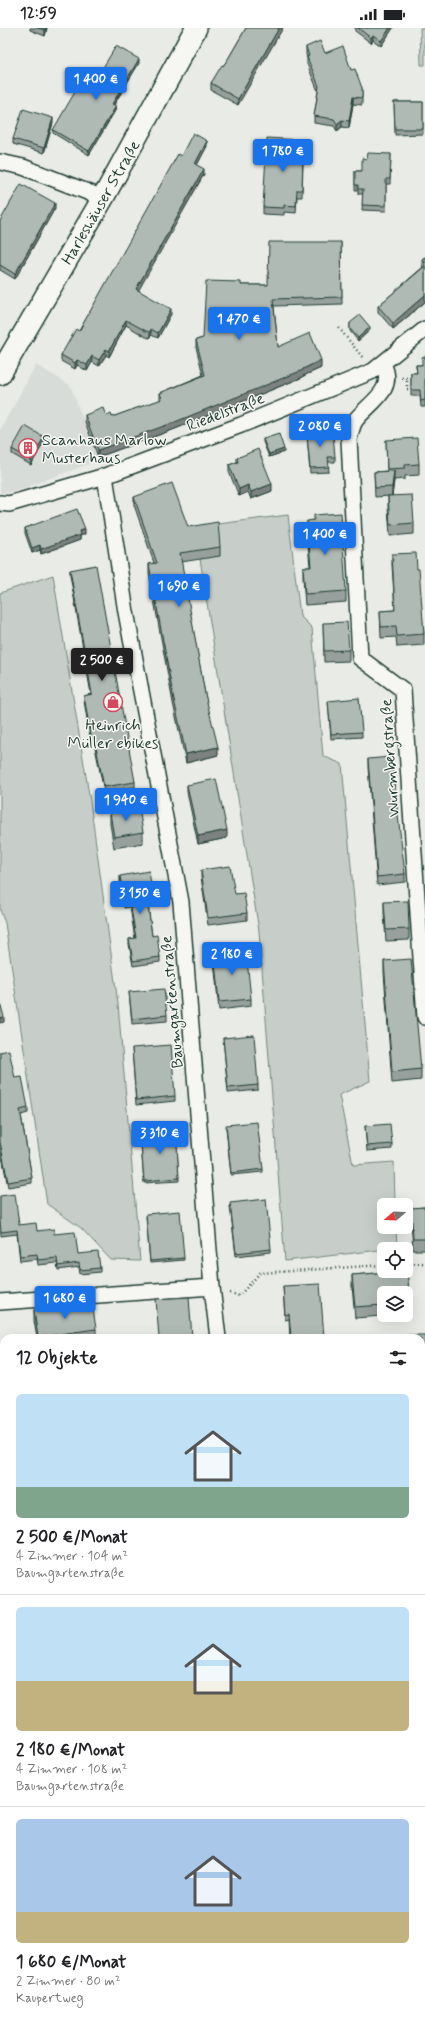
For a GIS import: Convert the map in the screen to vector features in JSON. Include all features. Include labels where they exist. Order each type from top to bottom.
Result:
[{"type":"main road","name":"Harleshäuser Straße","points":[[2,366],[103,198],[196,28]]},
{"type":"street","points":[[0,162],[23,167],[103,198]]},
{"type":"street","name":"Riedelstraße","points":[[0,504],[9,504],[105,476],[241,425],[378,368],[425,329]]},
{"type":"street","name":"Wurmbergstraße","points":[[378,368],[388,372],[386,385],[372,405],[355,421],[349,439],[360,658],[403,690],[425,1017]]},
{"type":"street","name":"Baumgartenstraße","points":[[105,476],[126,612],[181,902],[212,1287],[218,1334]]},
{"type":"street","points":[[0,1302],[212,1287]]},
{"type":"path","points":[[339,328],[378,368]]},
{"type":"path","points":[[413,1264],[425,1263]]},
{"type":"path","points":[[212,1287],[239,1296],[260,1273],[377,1265]]},
{"type":"shaded area","points":[[420,28],[425,28],[425,65],[421,65]]},
{"type":"shaded area","points":[[36,365],[70,385],[99,460],[14,492],[0,493],[0,430]]},
{"type":"shaded area","points":[[288,515],[300,616],[312,628],[323,756],[342,764],[370,1081],[339,1095],[353,1165],[394,1162],[395,1198],[377,1198],[377,1234],[396,1234],[397,1242],[377,1242],[377,1250],[285,1261],[259,931],[195,527]]},
{"type":"shaded area","points":[[53,575],[90,801],[118,1004],[140,1261],[111,1260],[81,1228],[47,1204],[5,923],[0,910],[0,593]]},
{"type":"building","points":[[246,28],[279,28],[238,99],[211,83],[222,65],[223,66],[228,59]]},
{"type":"building","points":[[358,28],[390,28],[381,41],[373,35],[371,38]]},
{"type":"building","points":[[320,41],[325,53],[343,46],[351,70],[355,69],[362,88],[362,98],[353,97],[349,121],[342,120],[337,124],[334,119],[314,116],[319,86],[307,57],[309,56],[306,47]]},
{"type":"building","points":[[116,46],[139,59],[112,104],[116,106],[89,151],[53,130],[79,85],[89,91]]},
{"type":"building","points":[[394,102],[423,102],[423,129],[395,129]]},
{"type":"building","points":[[23,109],[53,118],[44,148],[13,139]]},
{"type":"building","points":[[193,133],[207,141],[195,164],[204,169],[136,289],[171,309],[158,333],[151,329],[150,332],[146,331],[126,320],[109,351],[106,349],[99,360],[92,356],[87,365],[77,360],[75,363],[61,355],[76,329],[79,331],[178,154],[181,156]]},
{"type":"building","points":[[267,138],[300,140],[299,156],[303,156],[302,190],[297,190],[296,206],[284,205],[284,208],[263,207]]},
{"type":"building","points":[[368,153],[391,154],[390,179],[386,179],[386,206],[362,205],[363,189],[358,189],[358,185],[355,185],[355,171],[362,171],[362,158],[367,159]]},
{"type":"building","points":[[21,184],[55,203],[15,274],[0,265],[0,221]]},
{"type":"building","points":[[269,242],[341,242],[342,297],[273,299],[278,347],[310,333],[321,360],[303,370],[175,422],[98,450],[85,415],[103,408],[106,416],[111,414],[112,417],[162,399],[160,393],[205,375],[196,340],[203,338],[206,281],[241,282],[241,285],[268,285]]},
{"type":"building","points":[[425,266],[425,295],[393,323],[378,306]]},
{"type":"building","points":[[360,315],[370,327],[358,338],[350,329],[350,323]]},
{"type":"building","points":[[425,356],[425,400],[421,401],[420,390],[411,390],[411,373],[417,373],[416,365],[422,365],[422,357]]},
{"type":"building","name":"Scanhaus Marlow Musterhaus","points":[[25,426],[44,437],[31,460],[12,449]]},
{"type":"building","points":[[328,430],[329,434],[333,434],[335,457],[328,457],[329,467],[310,468],[307,435],[310,435],[310,431]]},
{"type":"building","points":[[279,434],[284,449],[269,454],[263,439]]},
{"type":"building","points":[[417,438],[419,464],[405,465],[405,468],[387,469],[386,440]]},
{"type":"building","points":[[258,449],[272,484],[251,492],[248,485],[239,489],[229,465],[238,462],[237,458]]},
{"type":"building","points":[[394,471],[392,487],[375,488],[374,472]]},
{"type":"building","points":[[172,483],[188,527],[218,522],[220,547],[180,553],[205,694],[218,747],[186,754],[173,695],[149,564],[157,563],[134,497]]},
{"type":"building","points":[[412,495],[414,523],[390,525],[388,496]]},
{"type":"building","points":[[77,509],[85,529],[79,531],[80,535],[41,549],[40,545],[32,548],[25,528]]},
{"type":"building","points":[[341,513],[346,591],[305,594],[303,567],[311,567],[307,521],[314,520],[314,515]]},
{"type":"building","points":[[416,553],[417,569],[419,569],[424,634],[397,636],[396,626],[381,627],[380,611],[395,610],[392,554]]},
{"type":"building","points":[[96,565],[135,782],[104,787],[94,737],[91,737],[84,696],[92,694],[70,570]]},
{"type":"building","points":[[347,622],[349,650],[324,651],[323,623]]},
{"type":"building","points":[[359,698],[362,732],[331,734],[328,701]]},
{"type":"building","points":[[391,757],[405,874],[377,877],[368,759]]},
{"type":"building","points":[[216,779],[227,830],[198,836],[187,785]]},
{"type":"building","points":[[139,808],[143,832],[114,837],[110,813]]},
{"type":"building","points":[[230,866],[235,894],[244,893],[247,913],[208,918],[201,870]]},
{"type":"building","points":[[149,871],[153,898],[147,899],[152,936],[157,935],[160,957],[133,961],[129,939],[136,938],[130,902],[124,903],[120,876]]},
{"type":"building","points":[[408,901],[409,929],[386,930],[384,902]]},
{"type":"building","points":[[246,950],[251,999],[219,1002],[214,953]]},
{"type":"building","points":[[411,959],[421,1069],[392,1072],[384,961]]},
{"type":"building","points":[[164,989],[167,1015],[132,1019],[129,992]]},
{"type":"building","points":[[0,1002],[4,1017],[0,1018]]},
{"type":"building","points":[[254,1035],[258,1085],[228,1088],[223,1038]]},
{"type":"building","points":[[171,1045],[175,1096],[136,1100],[132,1048]]},
{"type":"building","points":[[9,1050],[15,1078],[22,1077],[28,1108],[20,1110],[32,1178],[8,1182],[0,1142],[0,1052]]},
{"type":"building","points":[[257,1122],[263,1169],[231,1173],[226,1125]]},
{"type":"building","points":[[390,1124],[392,1144],[367,1146],[365,1126]]},
{"type":"building","points":[[176,1129],[179,1178],[144,1181],[140,1131]]},
{"type":"building","points":[[15,1194],[19,1225],[36,1223],[37,1231],[54,1229],[54,1234],[75,1232],[78,1254],[98,1252],[100,1268],[80,1270],[79,1263],[58,1266],[57,1258],[38,1260],[37,1254],[20,1256],[17,1230],[1,1232],[0,1221],[0,1196]]},
{"type":"building","points":[[266,1199],[271,1249],[236,1253],[230,1203]]},
{"type":"building","points":[[425,1207],[425,1239],[413,1239],[413,1208]]},
{"type":"building","points":[[180,1211],[184,1258],[150,1261],[146,1214]]},
{"type":"building","points":[[377,1273],[377,1278],[408,1278],[408,1286],[377,1286],[377,1305],[355,1307],[352,1275]]},
{"type":"building","points":[[320,1284],[324,1334],[291,1334],[289,1314],[285,1315],[283,1286]]},
{"type":"building","points":[[189,1297],[192,1334],[159,1334],[156,1299]]},
{"type":"building","points":[[92,1302],[96,1329],[60,1334],[38,1334],[34,1310]]},
{"type":"place","name":"Scanhaus Marlow Musterhaus","points":[[28,448]]},
{"type":"place","name":"Heinrich Müller ebikes","points":[[113,702]]}]
